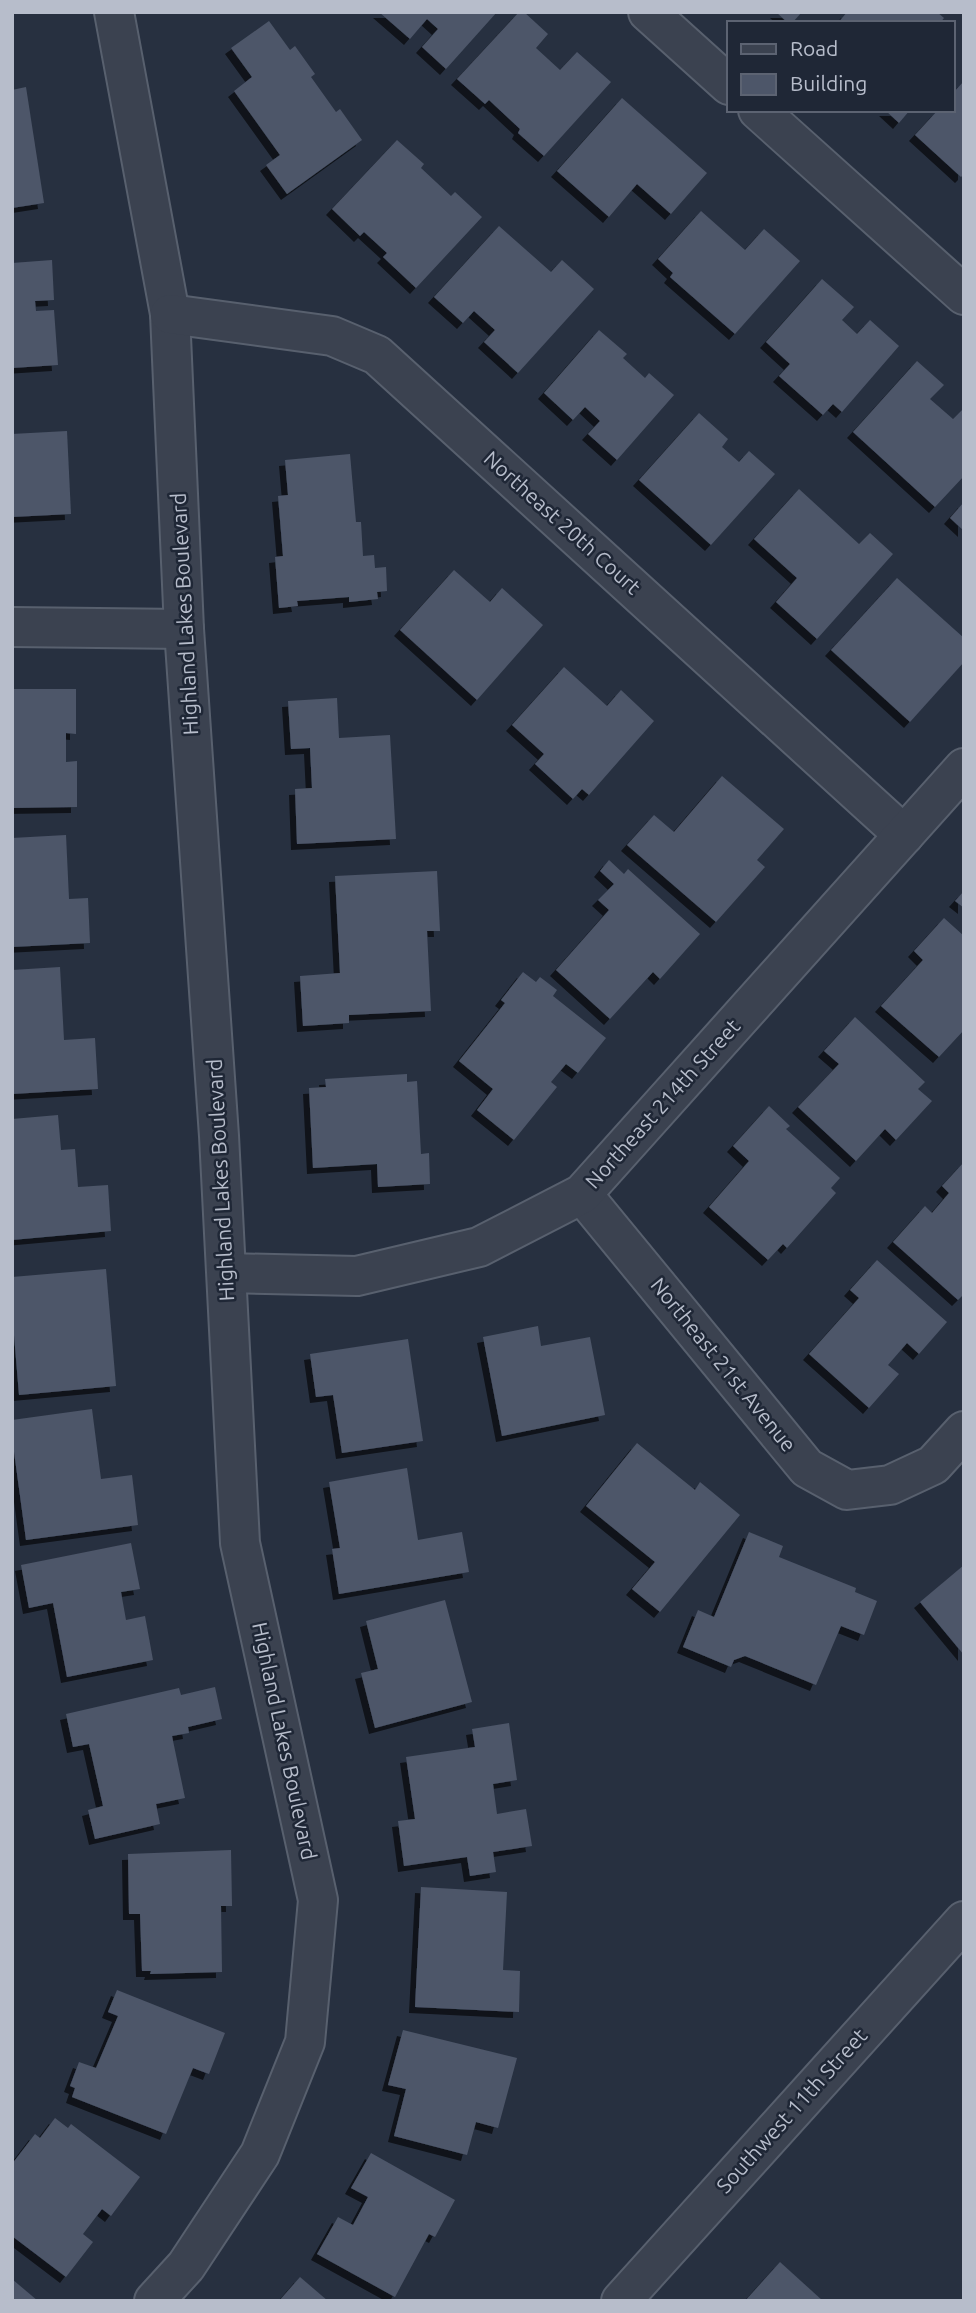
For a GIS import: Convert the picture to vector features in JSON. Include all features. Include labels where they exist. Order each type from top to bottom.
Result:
[{"type":"street","name":"Highland Lakes Boulevard","points":[[114,12],[170,314],[184,629],[227,1273],[240,1543],[318,1900],[305,2042],[260,2154],[186,2266],[154,2301]]},
{"type":"street","points":[[648,12],[727,83]]},
{"type":"street","points":[[760,112],[964,295]]},
{"type":"street","name":"Northeast 20th Court","points":[[170,314],[332,336],[377,355],[904,835]]},
{"type":"street","points":[[12,627],[184,629]]},
{"type":"street","name":"Northeast 214th Street","points":[[227,1273],[357,1276],[480,1247],[582,1194],[964,768]]},
{"type":"street","name":"Northeast 21st Avenue","points":[[582,1194],[807,1468],[847,1490],[890,1485],[933,1465],[964,1431]]},
{"type":"street","name":"Southwest 11th Street","points":[[621,2301],[964,1921]]},
{"type":"building","points":[[379,12],[497,12],[446,69],[422,47],[438,29],[427,19],[410,39]]},
{"type":"building","points":[[519,12],[524,12],[548,34],[536,48],[560,70],[577,52],[611,82],[544,156],[518,133],[520,129],[489,100],[485,104],[457,79]]},
{"type":"building","points":[[776,12],[802,12],[794,21],[786,21]]},
{"type":"building","points":[[847,12],[937,12],[944,18],[942,21],[840,21]]},
{"type":"building","points":[[269,21],[290,50],[295,46],[315,74],[311,77],[336,112],[340,109],[362,140],[287,194],[266,165],[280,155],[234,91],[252,77],[231,48]]},
{"type":"building","points":[[964,81],[964,174],[961,177],[915,135],[936,112],[955,112],[955,91]]},
{"type":"building","points":[[26,87],[44,203],[12,208],[12,90]]},
{"type":"building","points":[[622,98],[707,173],[671,214],[637,184],[609,217],[557,171]]},
{"type":"building","points":[[887,112],[908,112],[899,123]]},
{"type":"building","points":[[397,140],[424,164],[421,168],[451,196],[455,192],[482,217],[416,288],[383,257],[387,253],[364,232],[360,236],[332,209]]},
{"type":"building","points":[[701,211],[745,250],[764,229],[800,261],[735,334],[670,277],[673,273],[658,259]]},
{"type":"building","points":[[499,226],[551,272],[562,260],[594,289],[518,373],[484,342],[495,330],[474,311],[463,323],[434,297]]},
{"type":"building","points":[[52,260],[54,300],[35,301],[36,311],[54,310],[58,365],[12,368],[12,263]]},
{"type":"building","points":[[822,279],[854,307],[842,320],[857,334],[870,320],[899,346],[842,412],[833,404],[823,415],[779,376],[790,364],[766,342]]},
{"type":"building","points":[[599,330],[627,354],[623,358],[645,378],[649,373],[674,395],[617,460],[588,434],[600,421],[585,407],[573,420],[544,393]]},
{"type":"building","points":[[917,361],[944,385],[930,399],[953,419],[964,408],[964,476],[935,507],[853,432]]},
{"type":"building","points":[[699,413],[728,439],[722,447],[739,462],[749,451],[775,474],[711,545],[639,480]]},
{"type":"building","points":[[67,431],[71,514],[12,517],[12,434]]},
{"type":"building","points":[[350,454],[356,522],[361,522],[363,556],[374,555],[375,568],[386,567],[387,591],[377,592],[378,599],[349,602],[349,597],[297,601],[298,606],[279,608],[275,557],[283,556],[278,496],[288,495],[285,460]]},
{"type":"building","points":[[799,489],[859,544],[870,533],[893,554],[817,639],[776,602],[797,578],[754,539]]},
{"type":"building","points":[[964,502],[964,531],[950,518]]},
{"type":"building","points":[[454,570],[490,602],[502,588],[543,625],[477,700],[400,630]]},
{"type":"building","points":[[897,578],[964,638],[964,662],[910,722],[831,650]]},
{"type":"building","points":[[564,667],[607,706],[621,690],[654,721],[589,795],[582,789],[573,799],[535,764],[544,754],[512,725]]},
{"type":"building","points":[[12,689],[76,689],[76,734],[66,733],[66,762],[77,761],[77,807],[12,808]]},
{"type":"building","points":[[337,698],[339,738],[390,735],[396,839],[297,844],[295,789],[312,788],[310,748],[291,749],[288,701]]},
{"type":"building","points":[[722,776],[784,829],[757,860],[765,867],[716,922],[627,845],[654,815],[674,832]]},
{"type":"building","points":[[66,835],[69,899],[88,898],[90,943],[12,947],[12,838]]},
{"type":"building","points":[[609,860],[624,874],[628,869],[700,934],[660,979],[653,972],[610,1019],[556,970],[609,910],[598,900],[614,884],[600,871]]},
{"type":"building","points":[[437,871],[440,931],[427,931],[431,1011],[349,1015],[349,1023],[303,1026],[300,976],[340,973],[335,876]]},
{"type":"building","points":[[964,891],[964,908],[955,901]]},
{"type":"building","points":[[944,918],[964,936],[964,1030],[939,1057],[881,1006],[923,960],[914,951]]},
{"type":"building","points":[[60,967],[64,1040],[95,1038],[98,1089],[12,1094],[12,970]]},
{"type":"building","points":[[523,972],[536,982],[540,977],[557,990],[553,996],[606,1038],[578,1073],[566,1064],[551,1082],[557,1087],[514,1140],[477,1110],[493,1089],[459,1061],[505,1003],[501,1000]]},
{"type":"building","points":[[855,1017],[925,1082],[918,1089],[932,1101],[896,1140],[885,1129],[856,1161],[798,1107],[839,1064],[824,1051]]},
{"type":"building","points":[[407,1074],[407,1082],[417,1081],[421,1154],[429,1153],[430,1184],[378,1187],[377,1164],[313,1168],[309,1088],[326,1087],[325,1079]]},
{"type":"building","points":[[769,1106],[790,1126],[786,1129],[840,1178],[831,1188],[836,1193],[787,1248],[783,1244],[768,1260],[709,1207],[749,1161],[733,1146]]},
{"type":"building","points":[[58,1115],[61,1150],[75,1149],[78,1187],[108,1185],[111,1231],[12,1240],[12,1119]]},
{"type":"building","points":[[964,1162],[964,1294],[958,1300],[893,1242],[925,1206],[932,1213],[949,1193],[942,1186]]},
{"type":"building","points":[[877,1260],[947,1322],[919,1354],[907,1343],[888,1365],[899,1374],[869,1408],[809,1354],[859,1298],[850,1290]]},
{"type":"building","points":[[106,1269],[116,1386],[19,1395],[12,1277]]},
{"type":"building","points":[[538,1326],[541,1346],[590,1337],[605,1415],[502,1436],[483,1337]]},
{"type":"building","points":[[408,1339],[423,1441],[342,1453],[333,1395],[316,1397],[310,1354]]},
{"type":"building","points":[[92,1409],[101,1479],[132,1475],[138,1525],[26,1540],[12,1420]]},
{"type":"building","points":[[637,1443],[695,1490],[700,1482],[740,1515],[660,1612],[632,1589],[655,1562],[586,1506]]},
{"type":"building","points":[[407,1468],[418,1540],[462,1532],[469,1572],[339,1594],[332,1549],[340,1548],[329,1482]]},
{"type":"building","points":[[749,1532],[783,1546],[779,1557],[856,1588],[855,1592],[877,1601],[864,1635],[841,1626],[816,1685],[745,1656],[734,1660],[731,1667],[683,1647],[698,1610],[714,1617]]},
{"type":"building","points":[[131,1543],[140,1589],[121,1592],[126,1620],[145,1616],[153,1660],[67,1677],[53,1603],[29,1608],[21,1565]]},
{"type":"building","points":[[964,1565],[964,1655],[920,1602]]},
{"type":"building","points":[[445,1600],[472,1702],[375,1728],[361,1673],[378,1669],[366,1621]]},
{"type":"building","points":[[215,1687],[222,1719],[188,1727],[189,1733],[172,1736],[185,1798],[156,1804],[160,1824],[95,1839],[88,1810],[103,1806],[89,1744],[73,1747],[66,1714],[179,1688],[181,1695]]},
{"type":"building","points":[[509,1723],[517,1780],[493,1784],[497,1814],[526,1809],[532,1846],[493,1852],[496,1872],[470,1876],[467,1857],[404,1866],[398,1821],[415,1819],[406,1757],[475,1747],[472,1729]]},
{"type":"building","points":[[231,1850],[232,1906],[221,1906],[222,1972],[150,1974],[151,1971],[142,1971],[140,1914],[129,1914],[128,1854]]},
{"type":"building","points":[[421,1887],[507,1892],[503,1970],[520,1971],[519,2012],[415,2007]]},
{"type":"building","points":[[117,1990],[225,2033],[209,2074],[193,2068],[166,2134],[72,2097],[75,2088],[70,2086],[79,2062],[96,2068],[118,2016],[108,2012]]},
{"type":"building","points":[[403,2030],[517,2058],[498,2128],[476,2122],[467,2155],[394,2136],[406,2089],[388,2085]]},
{"type":"building","points":[[55,2118],[68,2128],[71,2124],[140,2177],[111,2216],[102,2209],[83,2234],[93,2242],[66,2277],[12,2236],[12,2164],[35,2134],[40,2138]]},
{"type":"building","points":[[371,2153],[455,2200],[435,2237],[429,2234],[395,2297],[317,2254],[338,2217],[353,2225],[368,2197],[351,2188]]},
{"type":"building","points":[[780,2262],[823,2301],[745,2301]]},
{"type":"building","points":[[300,2277],[328,2301],[279,2301]]},
{"type":"building","points":[[12,2279],[38,2301],[12,2301]]}]
